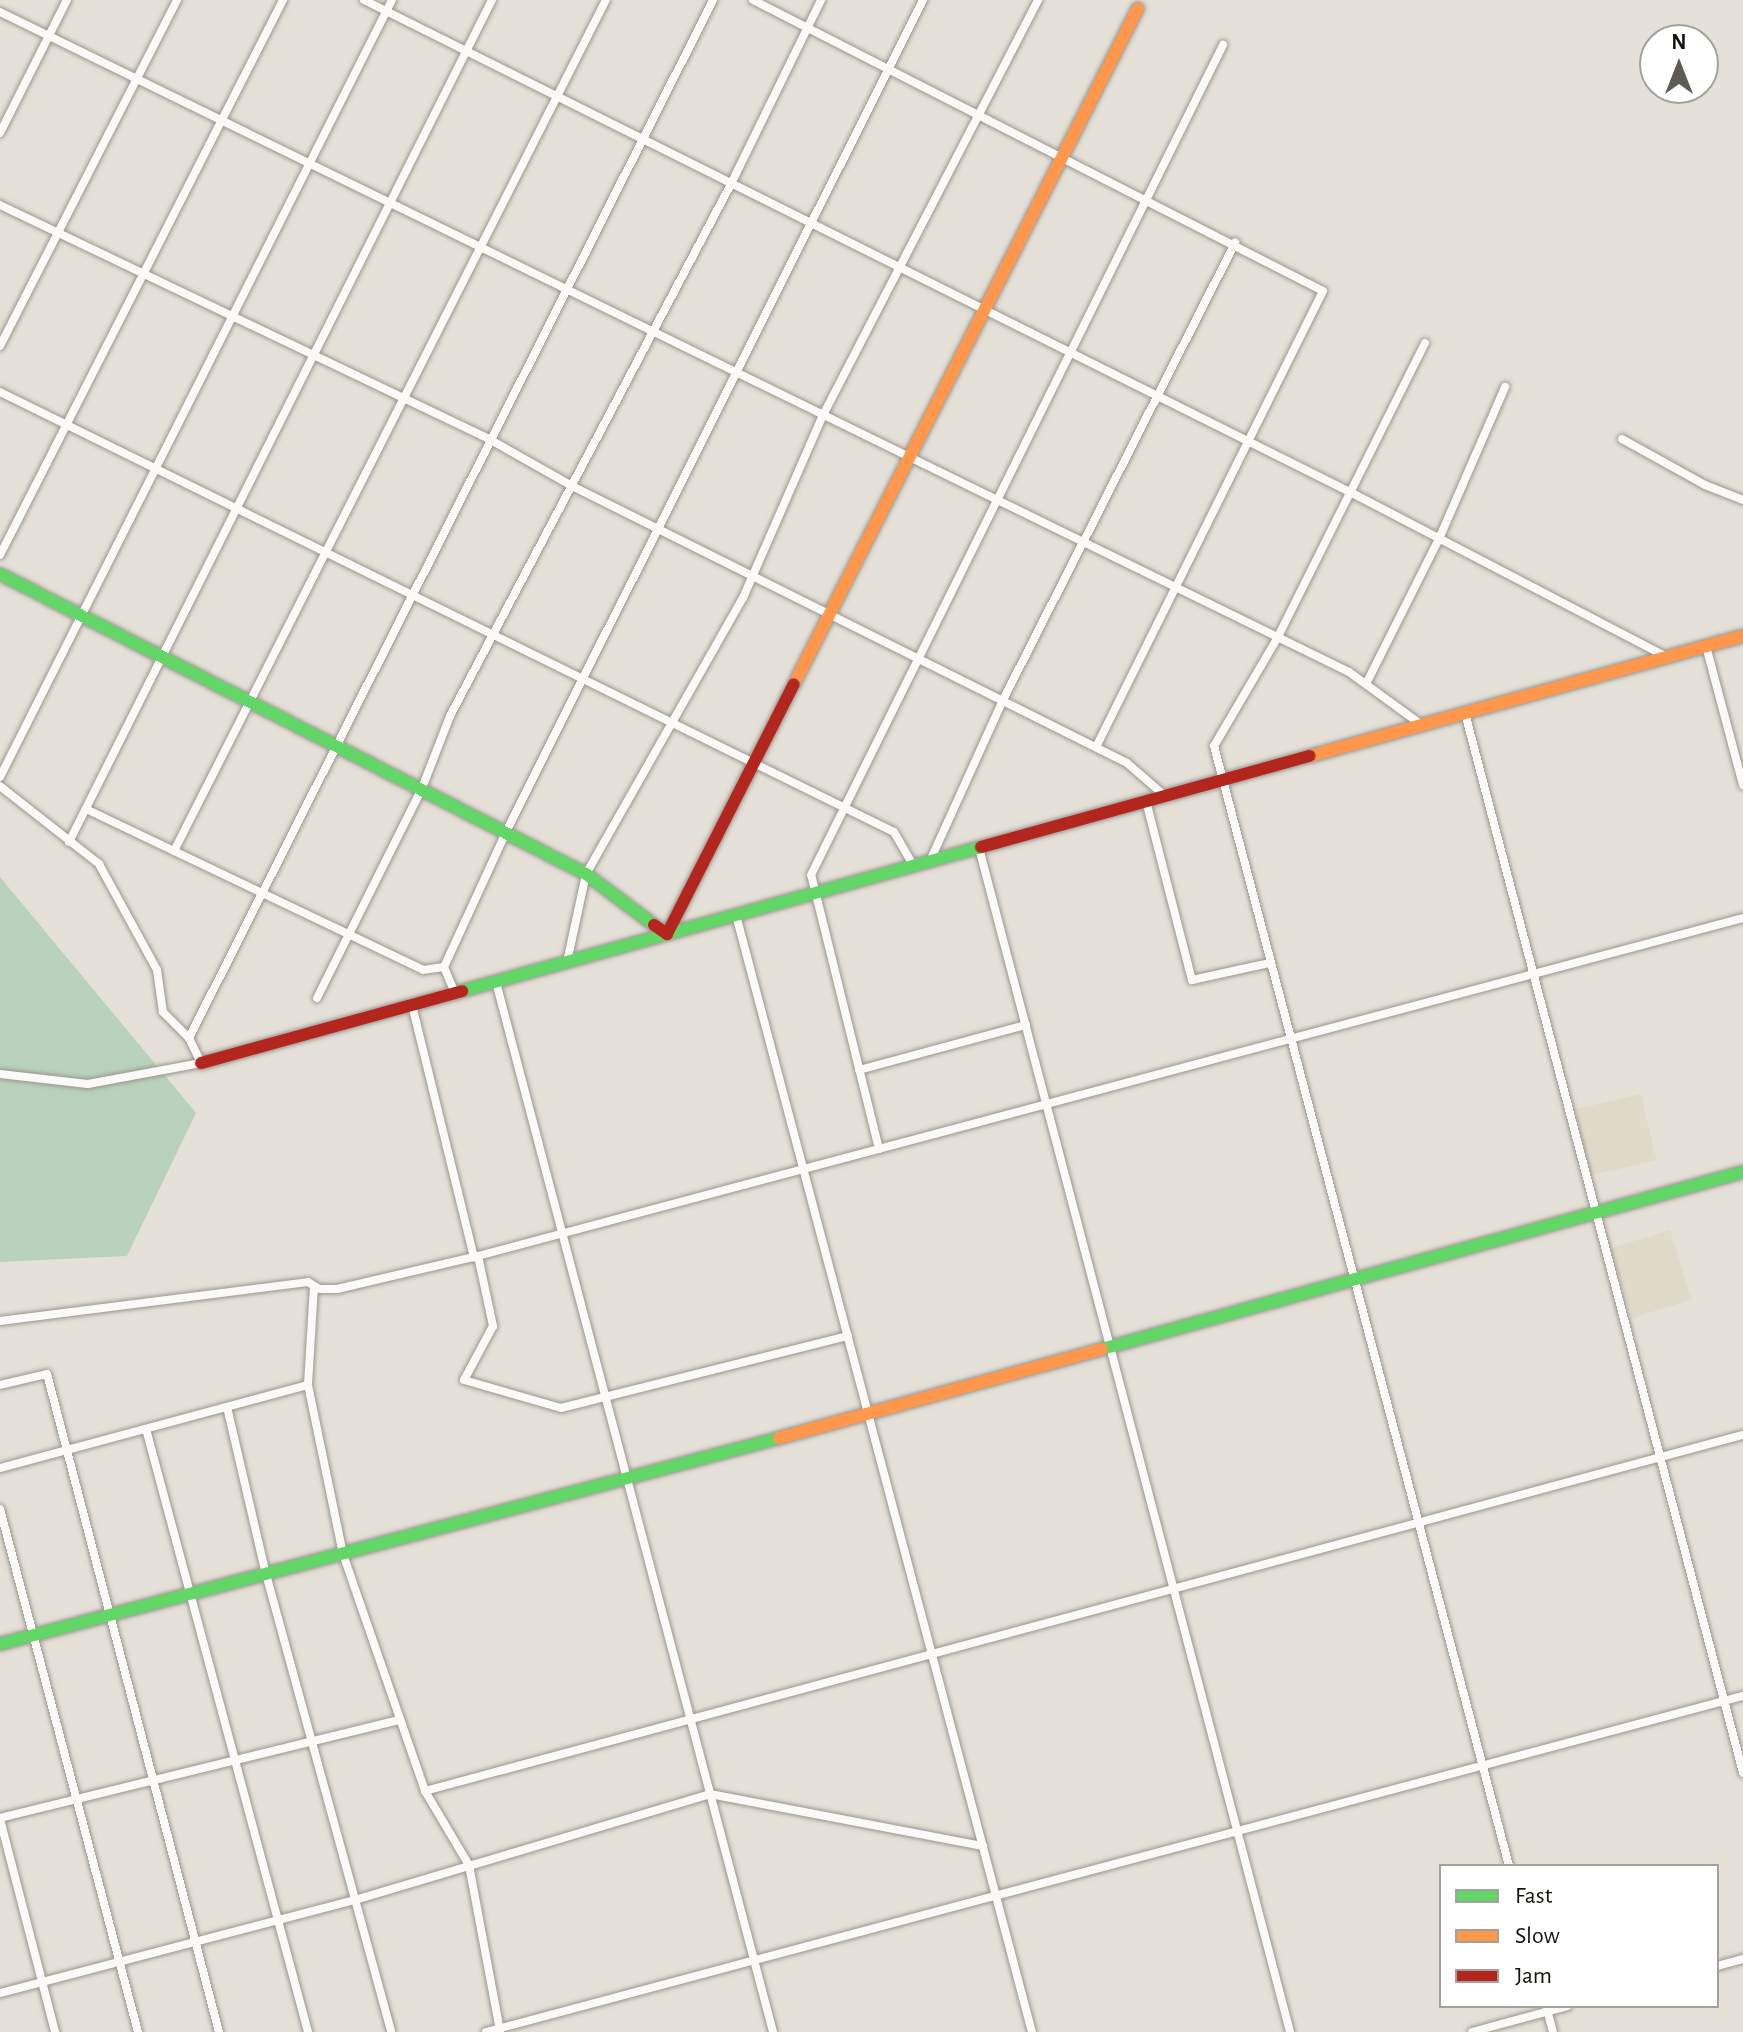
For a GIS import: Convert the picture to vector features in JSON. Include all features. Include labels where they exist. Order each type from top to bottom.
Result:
[{"type":"street","points":[[0,133],[67,0]]},
{"type":"street","points":[[0,346],[177,0]]},
{"type":"street","points":[[0,555],[283,0]]},
{"type":"street","points":[[364,0],[1350,492],[1667,657]]},
{"type":"street","points":[[0,777],[392,0]]},
{"type":"street","points":[[69,842],[492,0]]},
{"type":"street","points":[[174,851],[253,702],[401,398],[606,0]]},
{"type":"street","points":[[189,1038],[259,892],[713,0]]},
{"type":"street","points":[[753,0],[1148,197],[1323,291],[1245,440],[1176,588],[1096,747]]},
{"type":"street","points":[[317,998],[422,788],[450,716],[497,635],[574,487],[731,184],[821,0]]},
{"type":"street","points":[[455,993],[444,967],[506,832],[739,376],[923,0]]},
{"type":"street","points":[[567,962],[586,874],[743,598],[750,574],[822,417],[1038,0]]},
{"type":"street","points":[[667,934],[1138,8]]},
{"type":"street","points":[[0,12],[478,249],[1278,637],[1366,684],[1422,725]]},
{"type":"street","points":[[879,1149],[811,875],[993,500],[1223,45]]},
{"type":"street","points":[[0,205],[489,439],[574,487],[1127,763],[1165,796]]},
{"type":"street","points":[[930,861],[1003,700],[1235,243]]},
{"type":"street","points":[[1425,343],[1278,637],[1214,746],[1220,781],[1508,1864]]},
{"type":"street","points":[[1366,684],[1439,539],[1505,387]]},
{"type":"street","points":[[0,392],[894,832],[914,866]]},
{"type":"street","points":[[1622,439],[1705,485],[1743,500]]},
{"type":"street","points":[[0,574],[586,874],[667,934]]},
{"type":"street","points":[[0,1074],[88,1084],[201,1063],[1743,636]]},
{"type":"street","points":[[1706,646],[1743,785]]},
{"type":"street","points":[[1465,713],[1743,1773]]},
{"type":"street","points":[[0,786],[99,864],[157,970],[163,1012],[189,1038],[201,1063]]},
{"type":"street","points":[[1146,801],[1192,980],[1269,963]]},
{"type":"street","points":[[86,809],[423,970],[444,967]]},
{"type":"street","points":[[979,848],[1290,2032]]},
{"type":"street","points":[[736,915],[1032,2032]]},
{"type":"street","points":[[0,1321],[308,1282],[314,1286],[337,1289],[476,1257],[1743,918]]},
{"type":"street","points":[[496,982],[773,2032]]},
{"type":"street","points":[[412,1005],[493,1326],[464,1380],[561,1408],[848,1336]]},
{"type":"street","points":[[859,1070],[1026,1025]]},
{"type":"street","points":[[0,1644],[627,1480],[1743,1172]]},
{"type":"street","points":[[314,1286],[308,1385],[343,1554],[425,1791],[469,1865],[500,2030]]},
{"type":"street","points":[[0,1385],[47,1374],[219,2032]]},
{"type":"street","points":[[0,1468],[308,1385]]},
{"type":"street","points":[[227,1407],[266,1574],[391,2032]]},
{"type":"street","points":[[146,1429],[308,2032]]},
{"type":"street","points":[[425,1791],[933,1657],[1743,1435]]},
{"type":"street","points":[[0,1509],[138,2032]]},
{"type":"street","points":[[486,2032],[755,1963],[996,1894],[1743,1696]]},
{"type":"street","points":[[55,2032],[0,1819],[235,1756],[398,1720]]},
{"type":"street","points":[[0,1993],[355,1900],[710,1794],[983,1846]]},
{"type":"street","points":[[1719,1965],[1743,1959]]},
{"type":"street","points":[[1472,2032],[1546,2009],[1553,2032]]},
{"type":"shaded area","points":[[1641,1094],[1656,1160],[1590,1176],[1575,1109]]},
{"type":"shaded area","points":[[1670,1230],[1691,1300],[1632,1318],[1611,1248]]},
{"type":"green space","points":[[0,877],[196,1113],[127,1256],[0,1262]]},
{"type":"traffic: fast","points":[[0,574],[586,874],[654,925]]},
{"type":"traffic: fast","points":[[462,991],[981,847]]},
{"type":"traffic: fast","points":[[1102,1349],[1743,1172]]},
{"type":"traffic: fast","points":[[0,1644],[779,1438]]},
{"type":"traffic: slow","points":[[794,684],[1138,8]]},
{"type":"traffic: slow","points":[[1310,756],[1743,636]]},
{"type":"traffic: slow","points":[[779,1438],[1102,1349]]},
{"type":"traffic: jam","points":[[654,925],[667,934],[794,684]]},
{"type":"traffic: jam","points":[[981,847],[1310,756]]},
{"type":"traffic: jam","points":[[201,1063],[462,991]]}]
